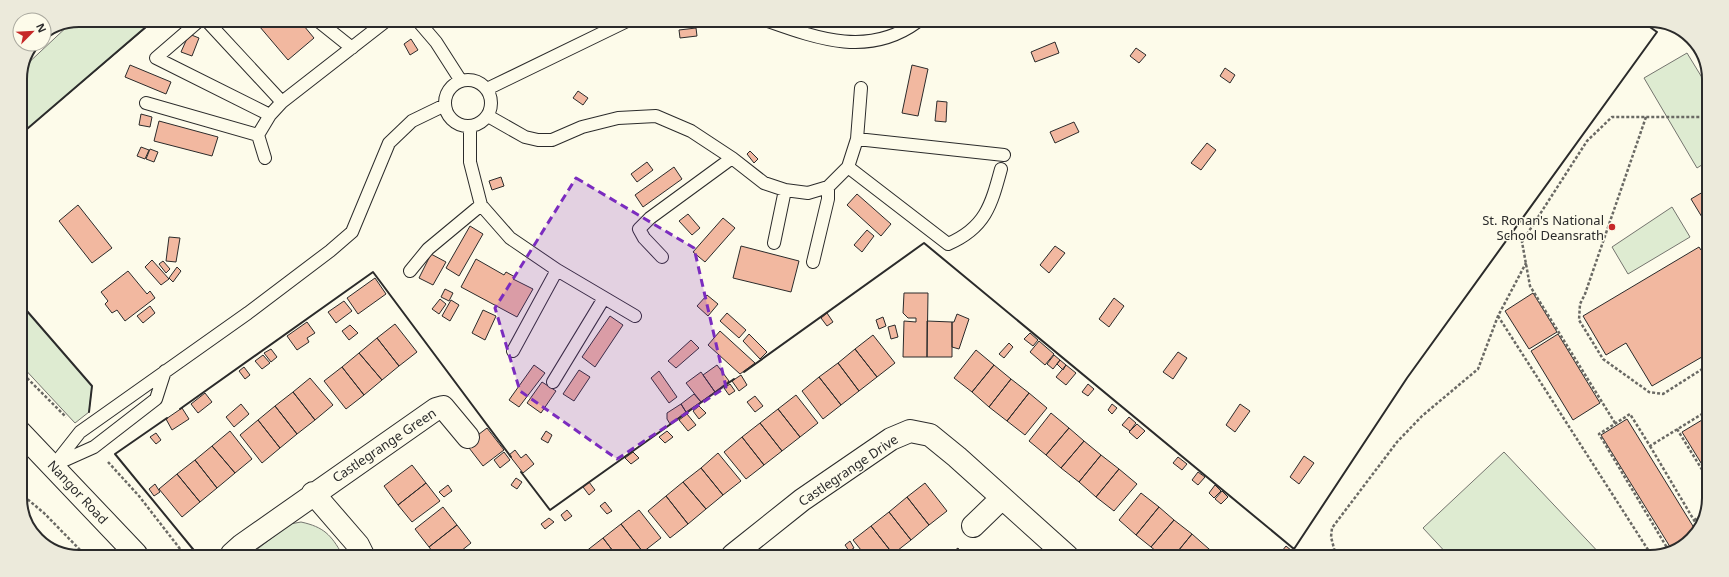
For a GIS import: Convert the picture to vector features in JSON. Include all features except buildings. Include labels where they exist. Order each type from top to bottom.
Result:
[{"type":"street","name":"Castlegrange Green","points":[[236,550],[313,493],[436,409],[444,407],[468,437]]},
{"type":"street","name":"Castlegrange Drive","points":[[739,550],[802,500],[891,439],[910,431],[930,435],[957,457],[1060,550]]},
{"type":"street","name":"Nangor Road","points":[[27,439],[54,465],[132,550]]},
{"type":"street","points":[[313,493],[361,550]]},
{"type":"street","points":[[973,526],[1002,498]]},
{"type":"lane","points":[[192,27],[156,58],[270,115]]},
{"type":"lane","points":[[212,27],[282,102]]},
{"type":"lane","points":[[326,27],[352,48]]},
{"type":"lane","points":[[265,158],[258,135],[270,115],[282,102],[378,27]]},
{"type":"lane","points":[[423,27],[436,42],[461,81]]},
{"type":"lane","points":[[487,90],[615,27]]},
{"type":"lane","points":[[784,27],[809,36],[834,41],[873,42],[904,31],[910,27]]},
{"type":"lane","points":[[461,81],[475,81],[482,84],[487,90],[491,102],[488,116],[477,124],[470,126],[463,125],[451,118],[445,105],[449,90],[461,81]]},
{"type":"lane","points":[[488,116],[525,137],[538,140],[552,140],[582,127],[618,118],[656,116],[691,131],[732,158],[764,183],[785,190],[808,193],[828,187],[848,167],[857,139],[861,88]]},
{"type":"lane","points":[[146,103],[258,135]]},
{"type":"lane","points":[[54,465],[80,432],[165,370],[248,313],[330,251],[352,232],[389,143],[412,121],[445,105]]},
{"type":"lane","points":[[470,126],[470,162],[481,205],[510,238],[558,270],[635,316]]},
{"type":"lane","points":[[857,139],[1004,155]]},
{"type":"lane","points":[[662,257],[644,238],[639,229],[650,218],[732,158]]},
{"type":"lane","points":[[848,167],[948,244],[958,240],[980,223],[994,197],[1001,169]]},
{"type":"lane","points":[[813,262],[828,199],[828,187]]},
{"type":"lane","points":[[774,243],[785,190]]},
{"type":"lane","points":[[410,271],[428,249],[481,205]]},
{"type":"lane","points":[[513,352],[558,270]]},
{"type":"lane","points":[[553,382],[604,298]]},
{"type":"lane","points":[[54,465],[94,447],[156,400],[165,370]]},
{"type":"path","points":[[1615,423],[1530,286],[1522,242],[1587,141],[1612,117],[1702,117]]},
{"type":"path","points":[[1646,118],[1585,294],[1580,304],[1579,320],[1603,360],[1649,392],[1663,394],[1702,369]]},
{"type":"path","points":[[1334,550],[1330,537],[1332,528],[1397,442],[1422,416],[1478,369],[1498,316],[1526,262]]},
{"type":"path","points":[[1498,316],[1648,550]]},
{"type":"path","points":[[1667,547],[1599,434],[1630,414],[1694,520],[1698,518]]},
{"type":"path","points":[[1650,446],[1702,414]]},
{"type":"path","points":[[1678,429],[1702,469]]},
{"type":"path","points":[[27,499],[44,513],[80,550]]},
{"type":"highlighted area","points":[[576,178],[694,248],[726,387],[617,459],[520,391],[495,308]]},
{"type":"green space","points":[[79,27],[147,27],[27,129],[28,69],[30,61],[40,52],[52,52],[52,41],[64,29]]},
{"type":"green space","points":[[1687,53],[1702,78],[1702,165],[1697,168],[1644,78]]},
{"type":"green space","points":[[1672,207],[1690,237],[1628,274],[1612,247]]},
{"type":"green space","points":[[27,311],[92,386],[89,412],[75,423],[27,372]]},
{"type":"green space","points":[[1504,452],[1596,550],[1443,550],[1423,528]]},
{"type":"green space","points":[[301,522],[316,526],[330,537],[339,550],[256,550],[290,524]]},
{"type":"wall","points":[[27,129],[146,27]]},
{"type":"wall","points":[[744,372],[924,243],[1294,549],[1407,378],[1657,32],[1650,27]]},
{"type":"wall","points":[[180,409],[373,272],[511,457]]},
{"type":"wall","points":[[27,311],[92,386],[89,412]]},
{"type":"wall","points":[[521,472],[550,510],[734,379]]},
{"type":"wall","points":[[167,418],[115,454],[194,550]]},
{"type":"place","name":"St. Ronan's National School Deansrath","points":[[1612,227]]}]
